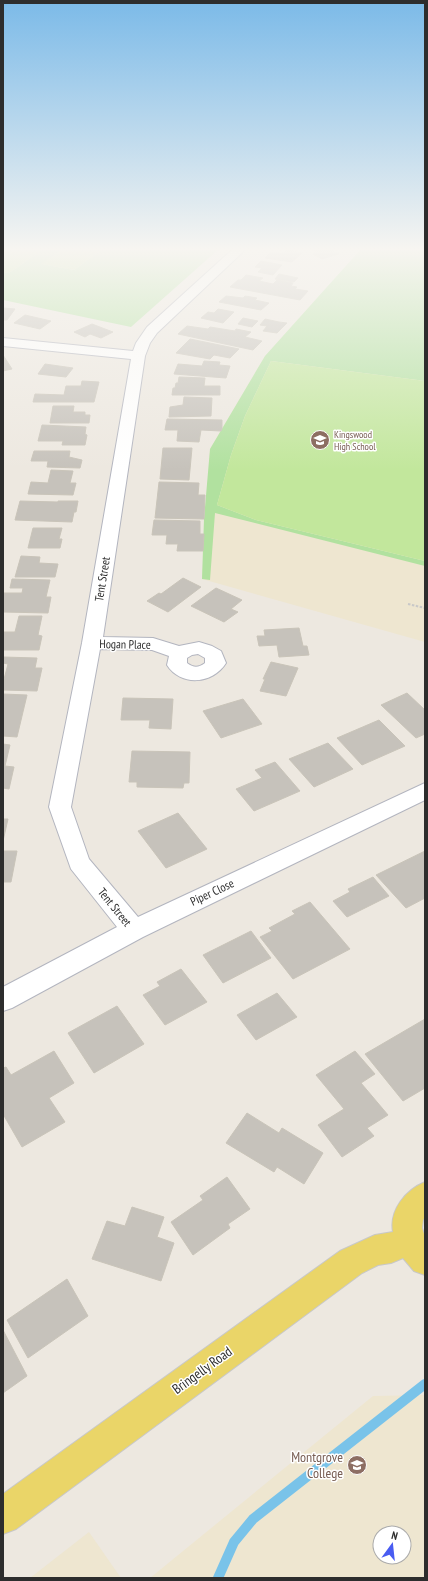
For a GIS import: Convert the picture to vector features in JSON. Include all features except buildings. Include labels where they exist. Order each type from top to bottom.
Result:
[{"type":"main road","points":[[417,1251],[407,1227],[409,1215],[415,1204],[425,1197]]},
{"type":"main road","name":"Bringelly Road","points":[[3,1516],[351,1262],[375,1250],[391,1248],[417,1251]]},
{"type":"street","name":"Tent Street","points":[[134,930],[79,863],[60,807],[92,643],[138,356],[143,343],[152,330],[161,322]]},
{"type":"street","points":[[3,342],[138,356]]},
{"type":"street","name":"Hogan Place","points":[[92,643],[153,644],[181,653]]},
{"type":"street","name":"Piper Close","points":[[3,1000],[134,930],[425,791]]},
{"type":"path","points":[[408,604],[425,608]]},
{"type":"shaded area","name":"Kingswood High School","points":[[296,322],[425,322],[425,642],[202,579],[210,449],[265,356]]},
{"type":"shaded area","name":"Montgrove College","points":[[425,1395],[425,1578],[150,1578],[373,1396]]},
{"type":"shaded area","points":[[89,1532],[121,1578],[30,1578]]},
{"type":"green space","points":[[106,322],[137,322],[131,327]]},
{"type":"green space","points":[[296,322],[425,322],[425,381],[271,361],[245,416],[231,455],[217,505],[256,520],[425,561],[425,566],[215,513],[210,580],[202,579],[204,519],[210,449],[265,356]]},
{"type":"green space","points":[[271,361],[425,381],[425,561],[256,520],[217,505],[231,455],[245,416]]},
{"type":"waterway","points":[[218,1578],[234,1542],[253,1519],[425,1384]]},
{"type":"place","name":"Kingswood High School","points":[[320,440]]},
{"type":"place","name":"Montgrove College","points":[[357,1465]]}]
